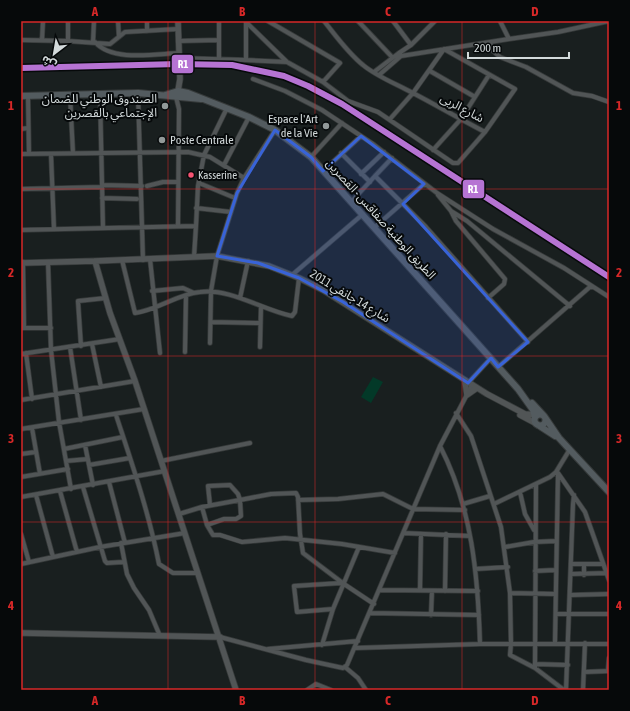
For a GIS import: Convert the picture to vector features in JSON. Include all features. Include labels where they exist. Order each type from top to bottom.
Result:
[{"type":"main road","name":"الطريق الوطنية صفاقس - القصرين","points":[[21,96],[138,93],[180,95],[201,99],[228,108],[275,130],[311,157],[376,227],[490,358],[544,416],[559,438],[609,492]]},
{"type":"main road","name":"الطريق الوطنية صفاقس - القصرين","points":[[518,389],[531,406],[536,416],[537,424]]},
{"type":"main road","points":[[536,416],[544,416],[545,421],[543,424],[537,424]]},
{"type":"main road","name":"شارع 14 جانفي 2011","points":[[537,424],[559,438]]},
{"type":"street","points":[[42,40],[43,21]]},
{"type":"street","points":[[68,21],[68,41]]},
{"type":"street","points":[[94,21],[94,42],[102,49],[115,54],[287,62]]},
{"type":"street","points":[[118,21],[118,37]]},
{"type":"street","points":[[147,21],[147,31]]},
{"type":"street","points":[[178,21],[180,79],[177,151],[178,225]]},
{"type":"street","points":[[219,21],[219,59]]},
{"type":"street","points":[[268,21],[340,63],[323,82]]},
{"type":"street","name":"شارع الربى","points":[[324,21],[361,64],[485,132],[515,89],[444,49]]},
{"type":"street","points":[[358,21],[392,57]]},
{"type":"street","points":[[393,21],[412,45]]},
{"type":"street","points":[[379,74],[412,45],[435,21]]},
{"type":"street","points":[[500,21],[509,39]]},
{"type":"street","points":[[374,72],[392,57],[400,54],[558,32],[609,21]]},
{"type":"street","points":[[246,22],[246,60]]},
{"type":"street","points":[[246,22],[287,62],[323,82],[348,101],[378,112],[456,164],[485,132]]},
{"type":"street","points":[[21,40],[94,42],[110,44],[123,32],[178,29]]},
{"type":"street","points":[[178,41],[219,40]]},
{"type":"street","points":[[490,42],[492,51],[500,57],[526,67],[573,93],[592,96],[609,102]]},
{"type":"street","points":[[390,120],[430,71],[444,49]]},
{"type":"street","points":[[430,71],[475,97]]},
{"type":"street","points":[[433,150],[461,119],[489,75]]},
{"type":"street","points":[[253,79],[296,96],[322,110],[384,152],[437,193],[493,229],[564,268],[609,297]]},
{"type":"street","points":[[138,93],[142,153],[143,260]]},
{"type":"street","points":[[70,94],[73,153]]},
{"type":"street","points":[[100,94],[103,228]]},
{"type":"street","points":[[28,96],[29,154]]},
{"type":"street","points":[[194,257],[196,208],[204,155],[228,108]]},
{"type":"street","points":[[224,165],[249,117]]},
{"type":"street","points":[[311,157],[342,123]]},
{"type":"street","points":[[21,128],[28,128]]},
{"type":"street","points":[[210,343],[211,291],[217,256],[235,198],[244,178],[275,130]]},
{"type":"street","points":[[323,171],[361,136]]},
{"type":"street","points":[[21,154],[142,153],[177,151],[204,155],[224,165],[244,178]]},
{"type":"street","points":[[361,174],[384,152]]},
{"type":"street","points":[[51,154],[54,229]]},
{"type":"street","points":[[341,154],[370,182]]},
{"type":"street","points":[[352,201],[392,158]]},
{"type":"street","points":[[375,176],[426,227],[528,342]]},
{"type":"street","points":[[147,186],[163,182],[177,182]]},
{"type":"street","points":[[199,183],[235,198]]},
{"type":"street","points":[[376,227],[424,184]]},
{"type":"street","points":[[21,189],[142,186]]},
{"type":"street","points":[[437,193],[451,211],[456,221],[505,279],[504,284],[488,298]]},
{"type":"street","points":[[102,198],[137,199]]},
{"type":"street","points":[[196,208],[231,212]]},
{"type":"street","points":[[451,211],[459,215],[570,306]]},
{"type":"street","points":[[292,275],[363,214]]},
{"type":"street","points":[[21,230],[178,225],[196,226]]},
{"type":"street","name":"شارع 14 جانفي 2011","points":[[22,263],[95,262],[217,256],[248,261],[299,278],[343,302],[470,384],[537,424]]},
{"type":"street","points":[[150,259],[152,291],[160,353]]},
{"type":"street","points":[[122,260],[133,311],[137,313],[155,308],[194,293],[211,291],[240,298],[292,316],[295,312],[299,278]]},
{"type":"street","points":[[240,298],[248,261]]},
{"type":"street","points":[[48,262],[51,350],[59,422],[71,489]]},
{"type":"street","points":[[95,262],[220,637],[236,690]]},
{"type":"street","points":[[22,263],[22,328],[51,328]]},
{"type":"street","points":[[498,367],[570,306],[591,286]]},
{"type":"street","points":[[152,291],[183,288],[194,293]]},
{"type":"street","points":[[185,352],[186,296]]},
{"type":"street","points":[[81,346],[78,300],[106,298]]},
{"type":"street","points":[[260,347],[261,306]]},
{"type":"street","points":[[211,322],[260,322]]},
{"type":"street","points":[[32,399],[24,353],[120,340]]},
{"type":"street","points":[[92,344],[101,387]]},
{"type":"street","points":[[70,347],[81,420]]},
{"type":"street","points":[[345,667],[370,614],[440,446],[470,384],[490,358]]},
{"type":"street","points":[[21,400],[77,392],[135,381]]},
{"type":"street","points":[[466,395],[470,384]]},
{"type":"street","name":"شارع 14 جانفي 2011","points":[[507,405],[525,414],[536,416]]},
{"type":"street","points":[[21,429],[59,422],[116,415],[144,409]]},
{"type":"street","points":[[456,413],[471,436],[490,496],[502,527],[510,593],[511,644],[509,652],[511,656],[535,666],[565,690]]},
{"type":"street","points":[[116,415],[136,477],[160,564],[164,569],[173,573],[198,572]]},
{"type":"street","points":[[32,428],[40,474]]},
{"type":"street","points":[[64,449],[123,437]]},
{"type":"street","points":[[161,461],[250,443]]},
{"type":"street","points":[[86,445],[93,485]]},
{"type":"street","points":[[440,446],[465,510],[478,591],[480,644]]},
{"type":"street","points":[[555,644],[557,473],[570,449]]},
{"type":"street","points":[[21,454],[36,452]]},
{"type":"street","points":[[89,465],[130,458]]},
{"type":"street","points":[[66,462],[88,459]]},
{"type":"street","points":[[21,477],[68,469]]},
{"type":"street","points":[[21,497],[165,471]]},
{"type":"street","points":[[494,504],[536,485],[557,473]]},
{"type":"street","points":[[557,473],[585,512],[603,564],[608,573],[609,580]]},
{"type":"street","points":[[109,482],[123,543],[124,562],[134,588],[149,610],[160,636]]},
{"type":"street","points":[[207,525],[224,519],[240,518],[242,509],[238,494],[230,485],[208,486],[210,504]]},
{"type":"street","points":[[535,666],[534,530],[536,485]]},
{"type":"street","points":[[83,487],[104,560],[107,563],[124,562]]},
{"type":"street","points":[[60,491],[77,552]]},
{"type":"street","points":[[179,514],[210,504],[294,492],[297,494],[298,500],[303,553],[374,604]]},
{"type":"street","points":[[520,492],[525,514],[534,530]]},
{"type":"street","points":[[298,500],[345,498],[383,494],[414,509],[465,510]]},
{"type":"street","points":[[36,495],[53,557]]},
{"type":"street","points":[[565,690],[568,665],[574,495]]},
{"type":"street","points":[[463,504],[490,496]]},
{"type":"street","points":[[202,507],[207,525],[213,535],[220,535],[236,541],[285,538],[395,553]]},
{"type":"street","points":[[21,564],[100,547],[185,533]]},
{"type":"street","points":[[403,533],[470,536]]},
{"type":"street","points":[[21,534],[29,562]]},
{"type":"street","points":[[420,590],[421,534]]},
{"type":"street","points":[[445,591],[446,534]]},
{"type":"street","points":[[505,547],[534,542],[556,541]]},
{"type":"street","points":[[322,645],[343,583],[359,547]]},
{"type":"street","points":[[571,564],[603,564]]},
{"type":"street","points":[[584,564],[584,575]]},
{"type":"street","points":[[475,569],[508,567]]},
{"type":"street","points":[[535,571],[555,570]]},
{"type":"street","points":[[571,574],[584,575],[608,573]]},
{"type":"street","points":[[334,609],[297,612],[294,586],[343,583]]},
{"type":"street","points":[[380,590],[478,591]]},
{"type":"street","points":[[431,614],[432,590]]},
{"type":"street","points":[[510,593],[555,594]]},
{"type":"street","points":[[570,595],[609,594]]},
{"type":"street","points":[[370,614],[479,615]]},
{"type":"street","points":[[556,614],[609,614]]},
{"type":"street","points":[[21,633],[220,637],[306,660],[345,667],[358,678],[366,690]]},
{"type":"street","points":[[263,649],[358,641]]},
{"type":"street","points":[[583,690],[585,643]]},
{"type":"street","points":[[355,648],[480,644],[609,644]]},
{"type":"street","points":[[584,672],[609,671],[609,658]]},
{"type":"street","points":[[535,666],[568,665]]},
{"type":"street","points":[[307,690],[316,684],[330,690]]},
{"type":"highlighted area","points":[[275,130],[311,157],[323,171],[361,136],[424,184],[403,204],[528,342],[498,367],[491,358],[468,383],[343,302],[299,278],[258,263],[217,256],[237,193]]},
{"type":"green space","points":[[373,377],[383,382],[371,403],[361,397]]},
{"type":"transit line","name":"R1","points":[[21,68],[178,64],[232,65],[284,76],[308,86],[342,104],[609,277]]},
{"type":"place","name":"الصندوق الوطني للضمان الإجتماعي بالقصرين","points":[[165,106]]},
{"type":"place","name":"Espace l'Art de la Vie","points":[[326,126]]},
{"type":"place","name":"Poste Centrale","points":[[162,140]]},
{"type":"place","name":"Kasserine","points":[[191,175]]}]
